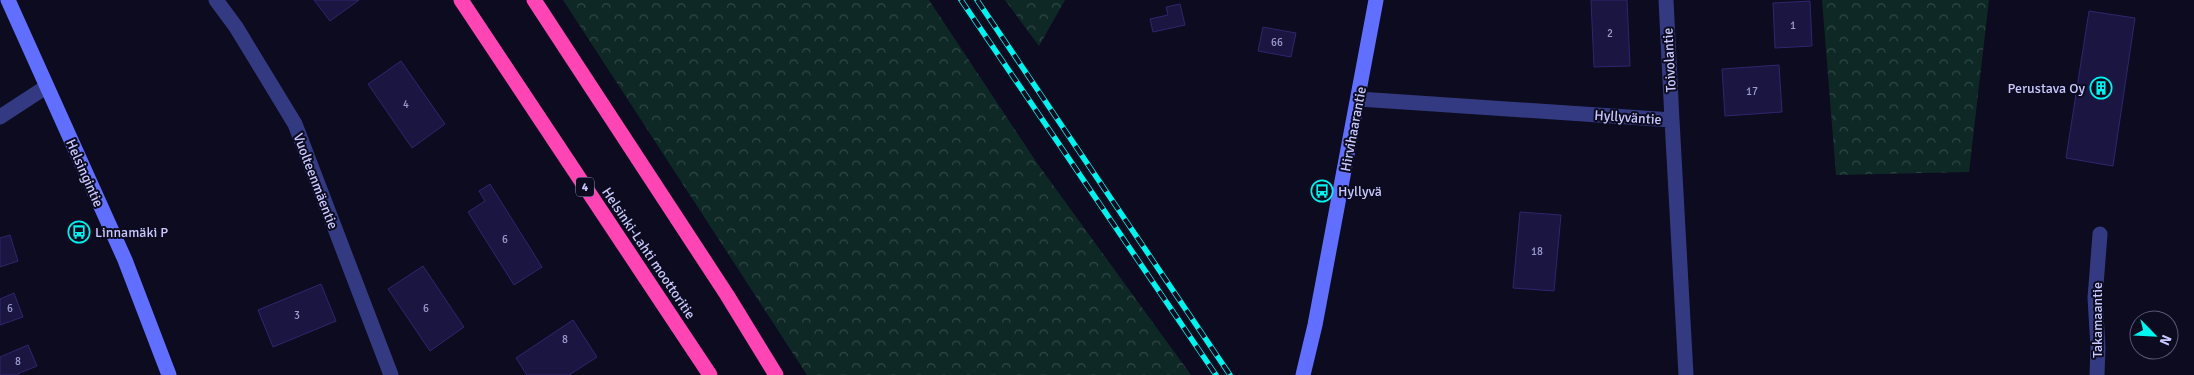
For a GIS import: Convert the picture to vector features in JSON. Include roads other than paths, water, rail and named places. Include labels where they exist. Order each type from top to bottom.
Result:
[{"type":"highway","name":"Helsinki-Lahti moottoritie","points":[[461,0],[710,375]]},
{"type":"highway","points":[[534,0],[727,295],[776,375]]},
{"type":"main road","name":"Helsingintie","points":[[8,0],[125,260],[169,375]]},
{"type":"main road","name":"Hirvihaarantie","points":[[1303,375],[1315,325],[1359,99],[1376,0]]},
{"type":"street","name":"Vuolteenmäentie","points":[[216,0],[236,27],[294,124],[391,375]]},
{"type":"street","name":"Toivolantie","points":[[1666,0],[1672,120]]},
{"type":"street","points":[[0,116],[46,87]]},
{"type":"street","name":"Hyllyväntie","points":[[1359,99],[1672,120],[1686,375]]},
{"type":"street","name":"Takamaantie","points":[[2097,375],[2095,298],[2100,234]]},
{"type":"railway","points":[[961,0],[1216,375]]},
{"type":"railway","points":[[977,0],[1230,375]]},
{"type":"place","name":"Perustava Oy","points":[[2101,88]]},
{"type":"place","name":"Hyllyvä","points":[[1322,191]]},
{"type":"place","name":"Linnamäki P","points":[[79,232]]}]
